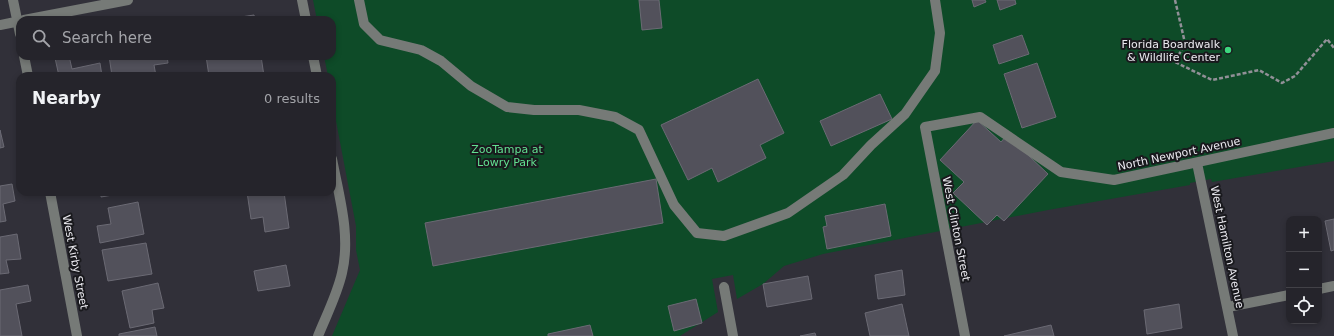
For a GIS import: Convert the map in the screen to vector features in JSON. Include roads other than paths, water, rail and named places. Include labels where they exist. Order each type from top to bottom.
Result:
[{"type":"street","points":[[13,0],[19,16]]},
{"type":"street","points":[[46,16],[128,0]]},
{"type":"street","points":[[302,0],[305,16]]},
{"type":"street","points":[[359,0],[364,24],[380,40],[421,50],[441,61],[471,86],[507,106],[534,110],[579,110],[615,117],[639,130],[674,206],[697,233],[724,236],[788,213],[843,175],[871,145],[905,114],[936,71],[940,33],[935,0]]},
{"type":"street","points":[[0,25],[16,22]]},
{"type":"street","points":[[25,60],[27,72]]},
{"type":"street","points":[[314,60],[316,72]]},
{"type":"street","name":"North Newport Avenue","points":[[925,126],[980,117],[1061,172],[1114,180],[1334,133]]},
{"type":"street","name":"West Clinton Street","points":[[925,126],[964,336]]},
{"type":"street","name":"West Hamilton Avenue","points":[[1197,162],[1233,336]]},
{"type":"street","points":[[318,336],[338,287],[344,258],[345,228],[336,180]]},
{"type":"street","name":"West Kirby Street","points":[[51,196],[77,336]]},
{"type":"street","points":[[1322,288],[1334,286]]},
{"type":"street","points":[[724,287],[733,336]]},
{"type":"street","points":[[1228,307],[1286,296]]},
{"type":"place","name":"Florida Boardwalk & Wildlife Center","points":[[1228,50]]},
{"type":"park label","name":"ZooTampa at Lowry Park","points":[[507,155]]}]
